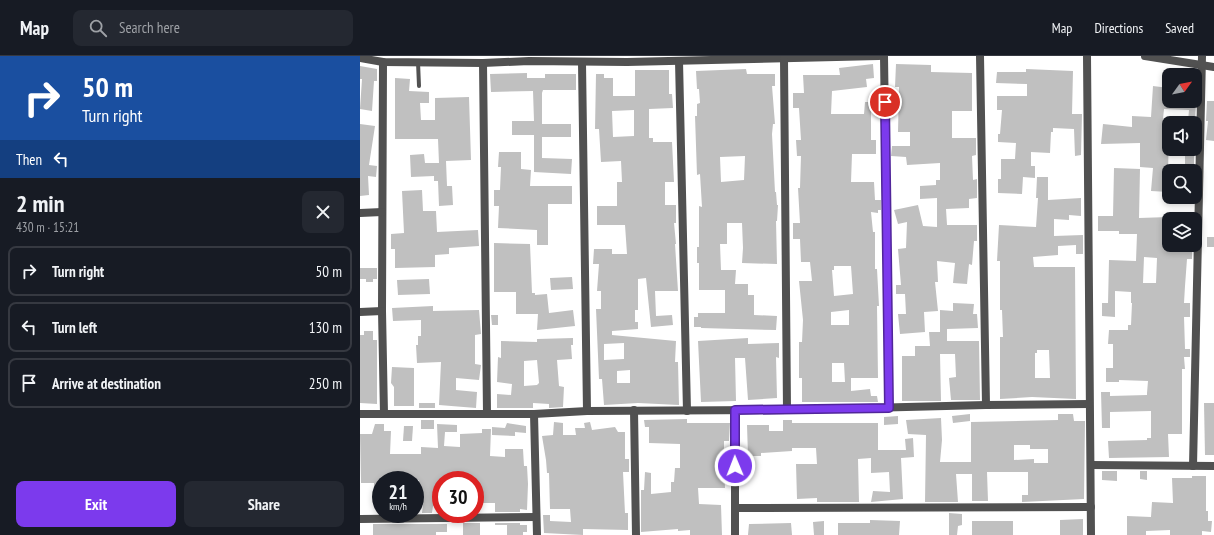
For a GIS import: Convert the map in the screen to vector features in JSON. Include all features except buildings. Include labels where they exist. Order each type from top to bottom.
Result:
[{"type":"street","points":[[360,58],[384,62],[418,62],[428,59],[483,63],[529,59],[582,63],[627,59],[680,61],[728,58],[784,59],[879,56]]},
{"type":"street","points":[[884,56],[889,408]]},
{"type":"street","points":[[980,56],[986,404]]},
{"type":"street","points":[[1087,56],[1091,535]]},
{"type":"street","points":[[1145,56],[1202,60],[1214,66]]},
{"type":"street","points":[[784,59],[786,410]]},
{"type":"street","points":[[1193,466],[1202,60]]},
{"type":"street","points":[[680,61],[687,411]]},
{"type":"street","points":[[384,62],[382,212],[384,414]]},
{"type":"street","points":[[483,63],[487,413]]},
{"type":"street","points":[[582,63],[587,411]]},
{"type":"street","points":[[360,213],[382,212]]},
{"type":"street","points":[[360,312],[382,311]]},
{"type":"street","points":[[360,414],[534,414],[634,410],[786,410],[986,404],[1089,404]]},
{"type":"street","points":[[634,410],[636,535]]},
{"type":"street","points":[[735,410],[735,535]]},
{"type":"street","points":[[534,414],[536,535]]},
{"type":"street","points":[[1091,465],[1214,466]]},
{"type":"street","points":[[736,508],[1090,507]]},
{"type":"street","points":[[360,519],[536,517]]},
{"type":"lane","points":[[418,62],[419,86]]},
{"type":"route","points":[[735,466],[735,410],[889,408],[885,102]]}]
